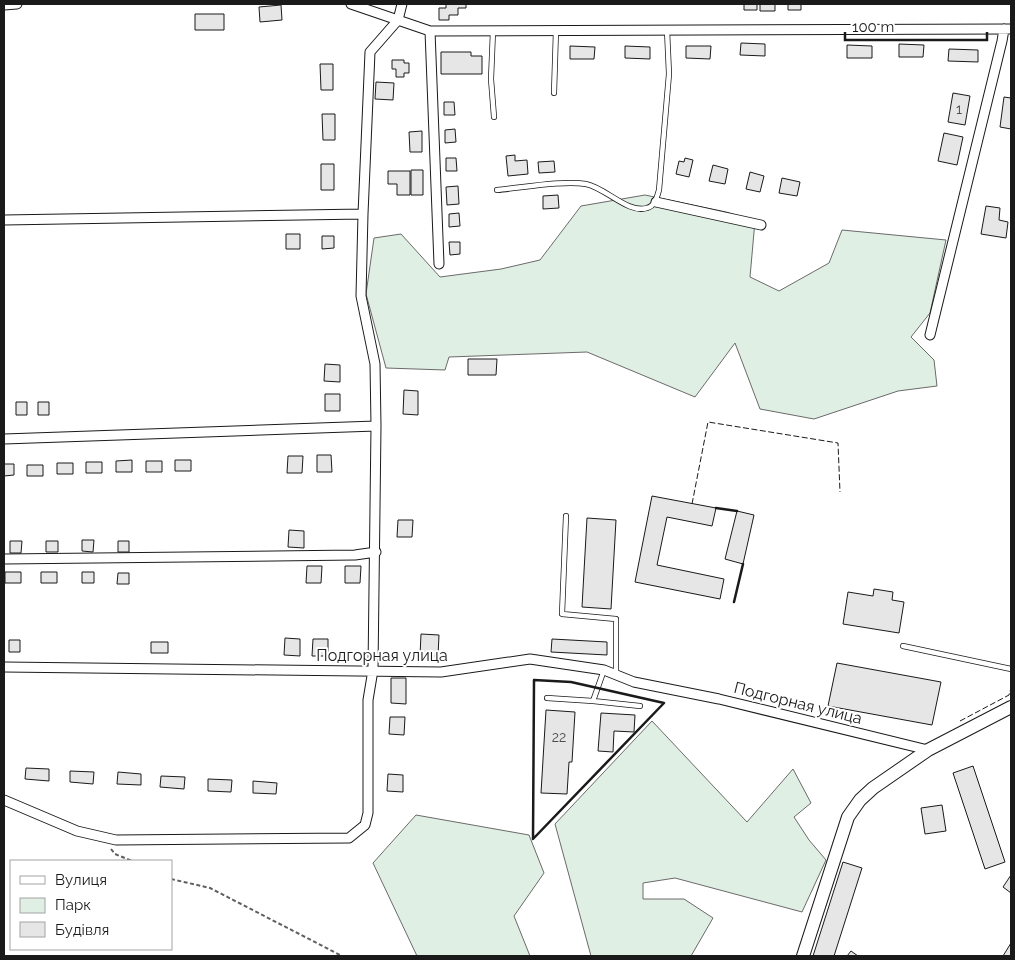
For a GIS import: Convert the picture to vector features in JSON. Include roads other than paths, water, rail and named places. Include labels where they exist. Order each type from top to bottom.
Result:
[{"type":"main road","points":[[803,956],[848,817],[860,800],[873,788],[928,750],[1011,707]]},
{"type":"street","points":[[4,5],[17,4]]},
{"type":"street","points":[[351,4],[430,31],[1008,29],[1002,41],[930,335]]},
{"type":"street","points":[[4,800],[77,831],[116,840],[349,838],[364,825],[368,813],[368,700],[373,670],[376,552],[375,364],[361,296],[370,52],[398,20],[402,4]]},
{"type":"street","points":[[430,31],[439,264]]},
{"type":"street","points":[[656,202],[761,225]]},
{"type":"street","points":[[4,220],[363,214]]},
{"type":"street","points":[[4,439],[376,426]]},
{"type":"street","points":[[4,559],[355,555],[376,552]]},
{"type":"street","name":"Подгорная улица","points":[[4,667],[441,672],[530,659],[604,670],[634,682],[719,699],[928,750]]},
{"type":"lane","points":[[554,93],[556,30]]},
{"type":"lane","points":[[497,190],[562,184],[586,184],[601,189],[632,208],[647,208],[656,202],[659,190],[669,74],[667,30]]},
{"type":"lane","points":[[493,31],[490,78],[494,117]]},
{"type":"lane","points":[[566,516],[562,614],[616,619],[616,675]]},
{"type":"lane","points":[[903,646],[1011,669]]},
{"type":"lane","points":[[593,701],[604,670]]},
{"type":"lane","points":[[547,698],[640,706]]}]
